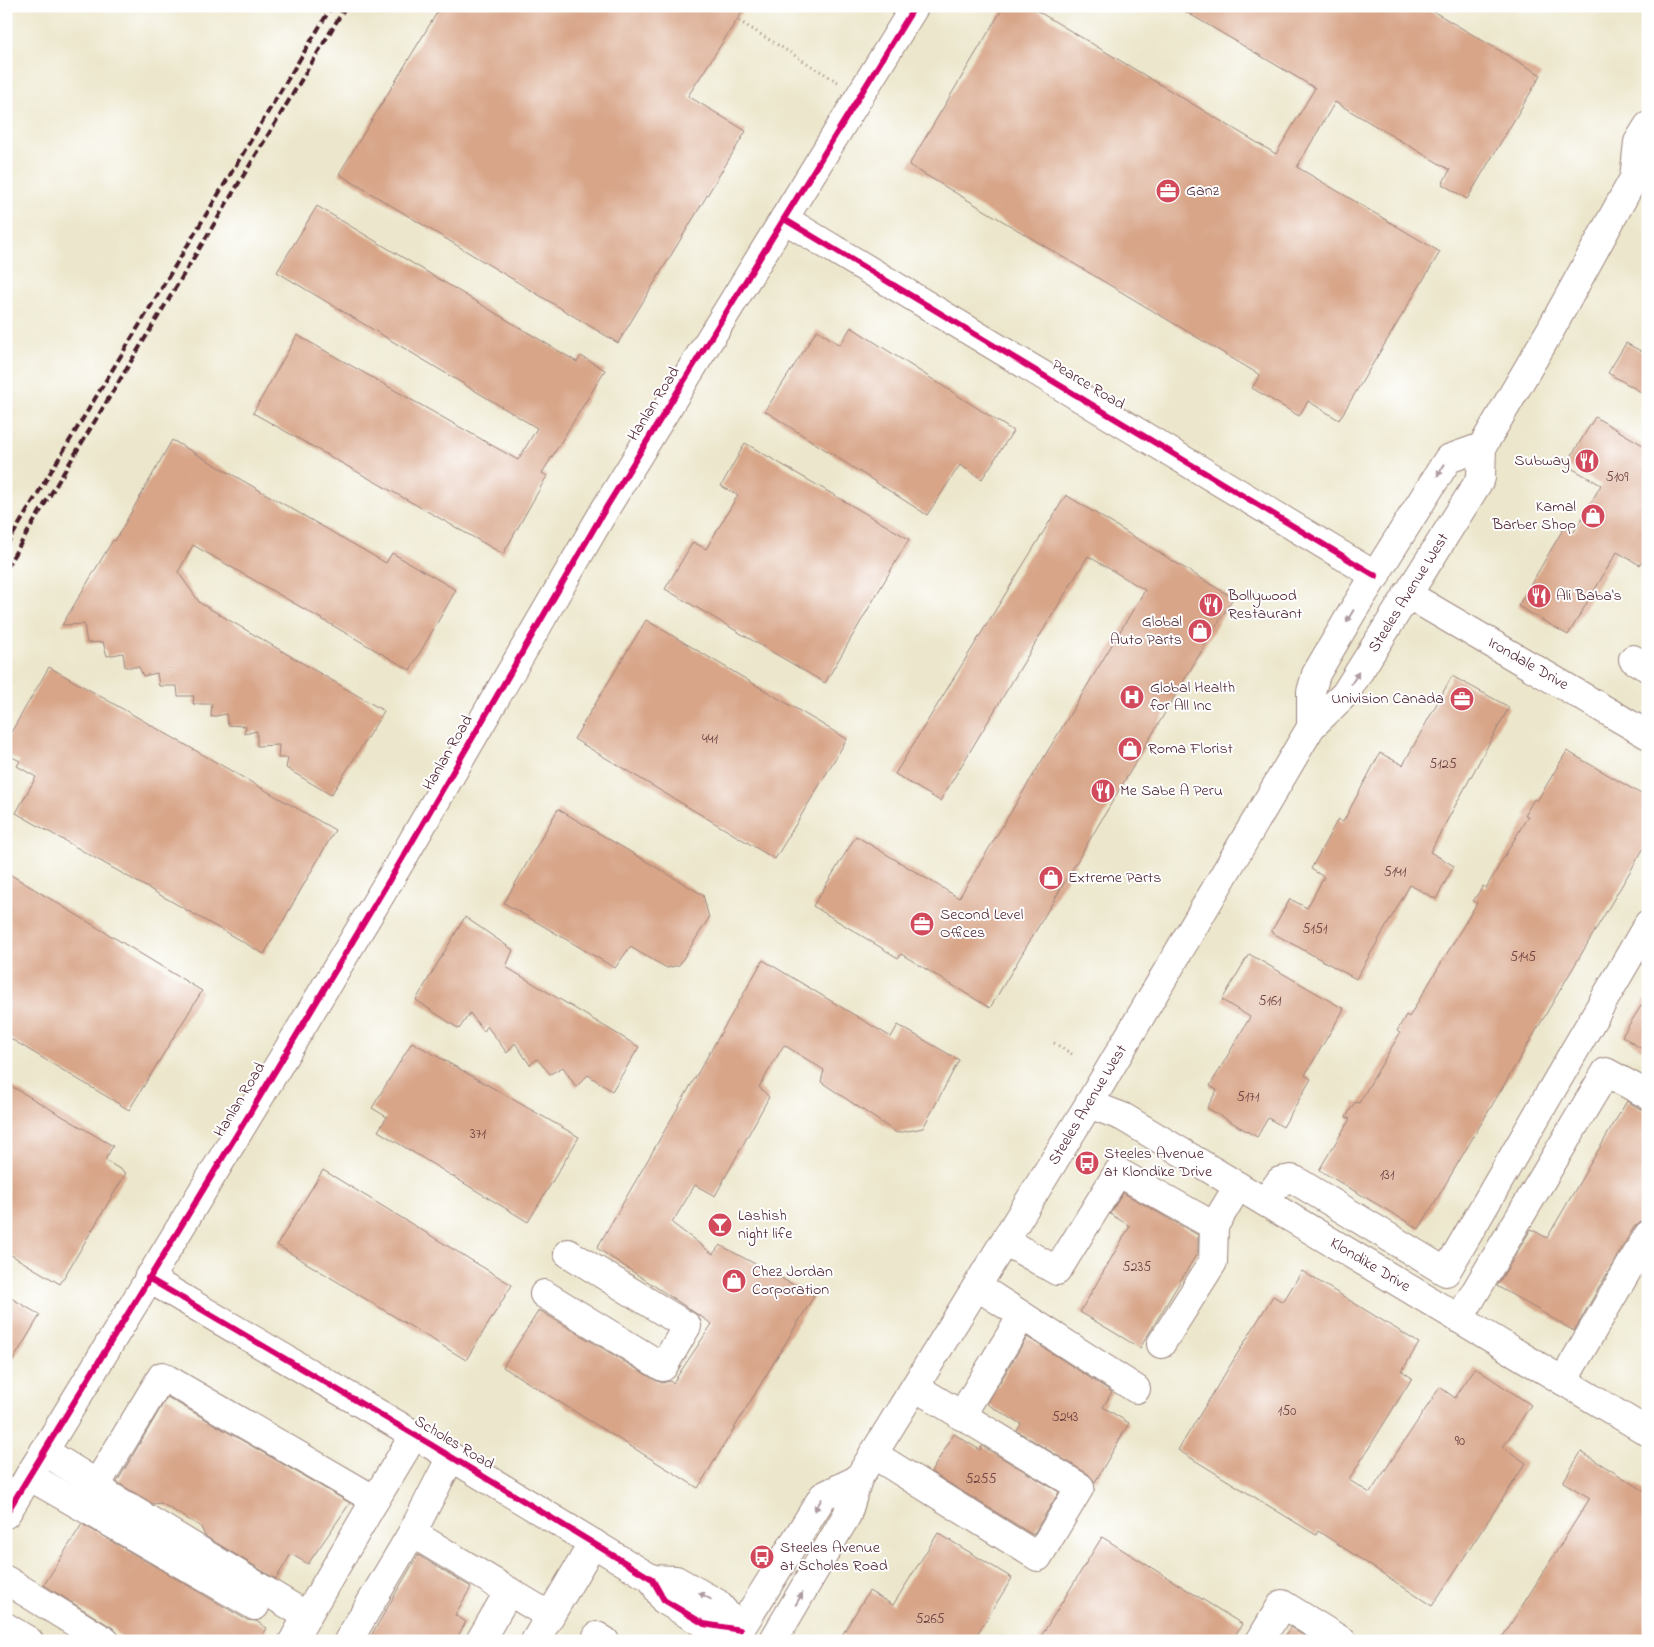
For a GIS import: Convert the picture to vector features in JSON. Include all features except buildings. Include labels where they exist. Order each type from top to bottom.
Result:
[{"type":"street","name":"Hanlan Road","points":[[6,1514],[259,1098],[408,848],[607,506],[915,6]]},
{"type":"street","name":"Steeles Avenue West","points":[[773,1641],[847,1515],[858,1479],[1090,1104],[1312,727],[1346,694],[1481,478],[1482,448],[1641,173],[1638,142],[1648,126]]},
{"type":"street","name":"Pearce Road","points":[[784,219],[1407,594]]},
{"type":"street","points":[[1312,727],[1311,692],[1316,674],[1354,609],[1448,459],[1482,448]]},
{"type":"street","name":"Irondale Drive","points":[[1407,594],[1648,735]]},
{"type":"street","points":[[1429,1301],[1648,924]]},
{"type":"street","points":[[1460,1319],[1606,1072],[1648,1095]]},
{"type":"street","name":"Klondike Drive","points":[[1090,1104],[1123,1117],[1648,1432]]},
{"type":"street","points":[[1005,1241],[1057,1271],[1118,1172],[1214,1226]]},
{"type":"street","points":[[1265,1202],[1280,1181],[1291,1178],[1446,1272]]},
{"type":"street","points":[[1161,1344],[1213,1262],[1214,1226],[1238,1186]]},
{"type":"street","points":[[1563,1381],[1648,1235]]},
{"type":"street","points":[[544,1294],[663,1367],[687,1326],[568,1253]]},
{"type":"street","name":"Scholes Road","points":[[148,1278],[451,1457],[652,1580],[676,1580],[716,1603],[742,1637]]},
{"type":"street","points":[[978,1287],[1136,1389]]},
{"type":"street","points":[[961,1416],[1022,1316]]},
{"type":"street","points":[[97,1484],[162,1376],[375,1500]]},
{"type":"street","points":[[874,1454],[1038,1557],[1080,1487],[915,1387]]},
{"type":"street","points":[[299,1629],[414,1435]]},
{"type":"street","points":[[44,1451],[97,1484],[108,1495],[299,1629]]},
{"type":"street","points":[[348,1641],[412,1533],[451,1457]]},
{"type":"street","points":[[29,1476],[299,1629]]},
{"type":"street","points":[[742,1637],[823,1496],[858,1479]]},
{"type":"street","points":[[412,1533],[550,1616]]},
{"type":"street","points":[[535,1641],[593,1543]]},
{"type":"street","points":[[6,1580],[105,1641]]},
{"type":"street","points":[[480,1641],[509,1591]]},
{"type":"street","points":[[1260,1641],[1282,1604],[1342,1641]]},
{"type":"street","points":[[6,1627],[29,1641]]},
{"type":"path","points":[[739,21],[860,96]]},
{"type":"path","points":[[1054,1043],[1075,1056]]},
{"type":"railway","points":[[6,546],[332,6]]},
{"type":"railway","points":[[6,568],[346,6]]},
{"type":"cycle path","points":[[6,1514],[408,849],[607,506],[915,6]]},
{"type":"cycle path","points":[[784,219],[1376,576]]},
{"type":"cycle path","points":[[148,1278],[430,1444],[652,1579],[664,1600],[704,1624],[740,1630]]},
{"type":"place","name":"Ganz","points":[[1168,191]]},
{"type":"place","name":"Subway","points":[[1587,461]]},
{"type":"place","name":"Kamal Barber Shop","points":[[1593,516]]},
{"type":"place","name":"Ali Baba's","points":[[1539,596]]},
{"type":"place","name":"Bollywood Restaurant","points":[[1211,605]]},
{"type":"place","name":"Global Auto Parts","points":[[1200,631]]},
{"type":"place","name":"Global Health for All Inc","points":[[1132,697]]},
{"type":"place","name":"Univision Canada","points":[[1462,699]]},
{"type":"place","name":"Roma Florist","points":[[1130,749]]},
{"type":"place","name":"Me Sabe A Peru","points":[[1103,791]]},
{"type":"place","name":"Extreme Parts","points":[[1051,878]]},
{"type":"place","name":"Second Level Offices","points":[[922,924]]},
{"type":"place","name":"Steeles Avenue at Klondike Drive","points":[[1087,1163]]},
{"type":"place","name":"Lashish night life","points":[[720,1225]]},
{"type":"place","name":"Chez Jordan Corporation","points":[[734,1281]]},
{"type":"place","name":"Steeles Avenue at Scholes Road","points":[[762,1557]]}]
